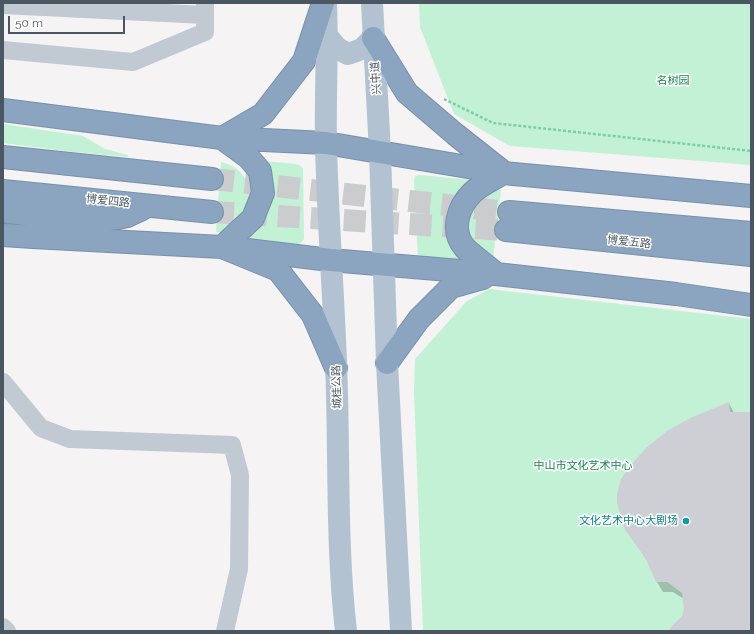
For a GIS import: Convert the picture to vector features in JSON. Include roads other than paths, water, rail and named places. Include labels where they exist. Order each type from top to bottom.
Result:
[{"type":"highway","points":[[222,138],[264,114],[304,61],[325,3]]},
{"type":"highway","points":[[374,38],[407,93],[454,134],[504,173]]},
{"type":"highway","points":[[3,110],[222,138],[326,143],[504,173],[751,196]]},
{"type":"highway","points":[[222,138],[248,156],[260,171],[262,193],[253,218],[222,247]]},
{"type":"highway","points":[[3,158],[212,179]]},
{"type":"highway","points":[[496,274],[464,247],[457,229],[457,216],[461,206],[473,192],[504,173]]},
{"type":"highway","name":"博爱四路","points":[[3,191],[212,212]]},
{"type":"highway","points":[[3,211],[54,217],[102,219],[128,215],[148,206]]},
{"type":"highway","name":"博爱五路","points":[[751,233],[507,221],[751,255]]},
{"type":"highway","points":[[3,235],[222,247],[330,260],[496,274],[676,294],[751,305]]},
{"type":"highway","points":[[222,247],[278,270],[313,315],[336,368]]},
{"type":"highway","points":[[387,363],[419,319],[452,287],[496,274]]},
{"type":"main road","points":[[325,3],[328,37],[326,143]]},
{"type":"main road","name":"兴中道","points":[[372,3],[380,152]]},
{"type":"main road","points":[[328,37],[337,48],[348,54],[362,49],[374,38]]},
{"type":"main road","name":"城桂公路","points":[[326,143],[336,368],[342,592],[346,631]]},
{"type":"main road","points":[[380,152],[387,363],[401,631]]},
{"type":"street","points":[[3,5],[205,9],[205,32],[133,62],[3,50]]},
{"type":"street","points":[[3,382],[41,428],[70,439],[232,445],[240,475],[239,569],[225,631]]},
{"type":"street","points":[[3,627],[7,631]]},
{"type":"tunnel","points":[[212,179],[509,212]]},
{"type":"tunnel","points":[[212,212],[506,230]]},
{"type":"place","name":"文化艺术中心大剧场","points":[[686,521]]},
{"type":"park label","name":"名树园","points":[[673,81]]},
{"type":"park label","name":"中山市文化艺术中心","points":[[583,466]]}]
